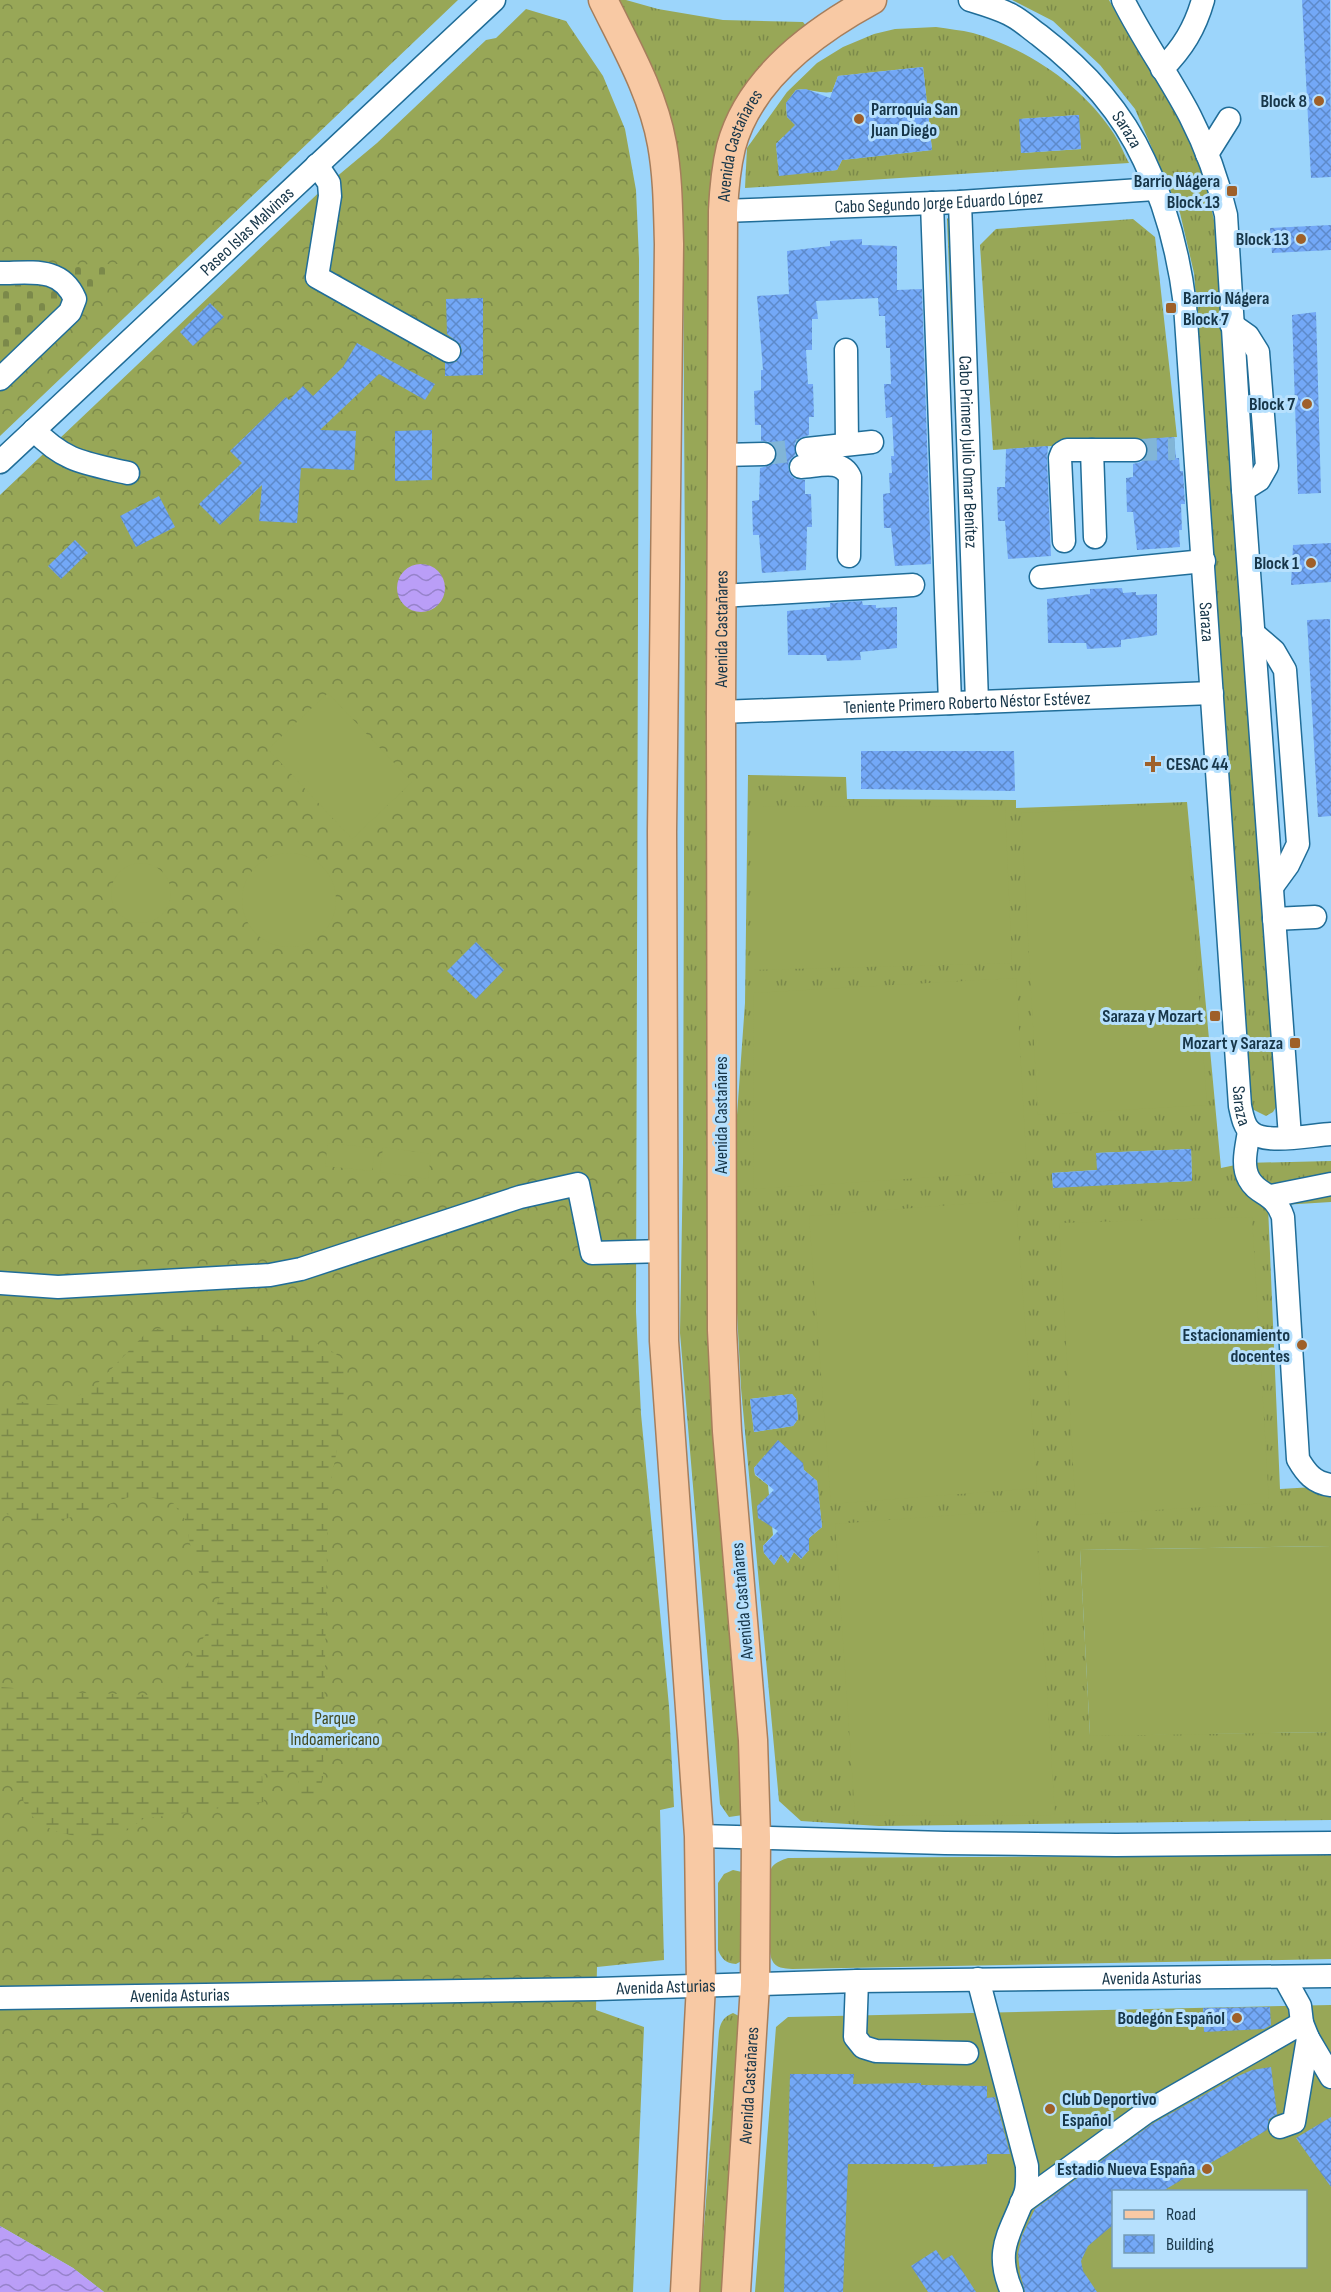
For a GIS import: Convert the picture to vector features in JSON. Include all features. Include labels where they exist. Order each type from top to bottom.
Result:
[{"type":"main road","points":[[603,0],[646,91],[662,143],[668,203],[662,832],[664,1341],[699,1836],[701,1985],[685,2292]]},
{"type":"main road","name":"Avenida Castañares","points":[[736,2292],[755,1985],[756,1837],[752,1728],[727,1431],[722,1330],[721,596],[725,172],[741,118],[765,81],[837,19],[872,0]]},
{"type":"street","name":"Paseo Islas Malvinas","points":[[0,462],[494,0]]},
{"type":"street","name":"Saraza","points":[[970,0],[1011,15],[1057,49],[1088,77],[1133,140],[1145,161],[1170,228],[1183,289],[1185,449],[1204,561],[1239,1106],[1249,1131],[1259,1138],[1331,1134]]},
{"type":"street","points":[[1123,0],[1190,115],[1220,190],[1226,215],[1231,324],[1290,1137]]},
{"type":"street","points":[[1162,69],[1181,50],[1196,25],[1203,0]]},
{"type":"street","points":[[1207,154],[1229,118]]},
{"type":"street","points":[[317,165],[329,183],[330,196],[317,277],[449,351]]},
{"type":"street","name":"Cabo Segundo Jorge Eduardo López","points":[[723,211],[960,202],[1155,189]]},
{"type":"street","name":"Cabo Primero Julio Omar Benítez","points":[[960,202],[976,702]]},
{"type":"street","name":"Cabo Primero Julio Omar Benítez","points":[[933,203],[950,703]]},
{"type":"street","points":[[0,273],[39,273],[58,277],[70,286],[75,299],[70,312],[0,379]]},
{"type":"street","points":[[846,350],[847,444]]},
{"type":"street","points":[[34,430],[50,447],[76,461],[128,473]]},
{"type":"street","points":[[849,556],[850,477],[846,469],[838,464],[804,458],[847,444],[872,442]]},
{"type":"street","points":[[1064,541],[1060,458],[1062,453],[1067,450],[1135,450]]},
{"type":"street","points":[[1092,450],[1095,537]]},
{"type":"street","points":[[722,461],[762,461]]},
{"type":"street","points":[[1041,577],[1204,561]]},
{"type":"street","points":[[721,596],[913,585]]},
{"type":"street","name":"Teniente Primero Roberto Néstor Estévez","points":[[721,712],[1212,693]]},
{"type":"street","points":[[1274,919],[1315,917]]},
{"type":"street","points":[[1249,1131],[1245,1163],[1249,1179],[1279,1205],[1283,1217],[1298,1459],[1307,1475],[1322,1484],[1331,1485]]},
{"type":"street","points":[[1331,1134],[1331,1140]]},
{"type":"street","points":[[0,1284],[58,1287],[270,1275],[301,1269],[520,1197],[578,1184],[591,1253],[663,1251]]},
{"type":"street","points":[[1270,1196],[1331,1184]]},
{"type":"street","points":[[699,1836],[1002,1844],[1331,1843]]},
{"type":"street","name":"Avenida Asturias","points":[[0,1998],[597,1989],[857,1981],[1331,1976]]},
{"type":"street","points":[[1284,1977],[1300,2006],[1305,2031],[1331,2077]]},
{"type":"street","points":[[978,1979],[1027,2166],[1026,2192],[1006,2236],[1004,2273],[1012,2292]]},
{"type":"street","points":[[857,1981],[855,2037],[863,2047],[876,2051],[967,2053]]},
{"type":"street","points":[[1280,2127],[1294,2122],[1305,2031]]},
{"type":"street","points":[[1021,2203],[1145,2114],[1305,2031]]},
{"type":"green space","points":[[0,0],[458,0],[0,436]]},
{"type":"green space","points":[[611,0],[626,0],[658,9],[723,20],[803,22],[807,27],[736,111],[712,1284],[750,1795],[743,1815],[729,1817],[720,1804],[680,1333],[683,1162],[685,573],[683,230]]},
{"type":"green space","points":[[1012,0],[1109,0],[1183,122],[1196,153],[1210,202],[1220,251],[1278,1104],[1273,1112],[1266,1116],[1252,1109],[1247,1100],[1194,273],[1180,213],[1135,109],[1100,65],[1053,21]]},
{"type":"green space","name":"Parque Indoamericano","points":[[526,9],[566,21],[603,76],[625,129],[636,190],[639,259],[636,1312],[641,1414],[669,1706],[674,1807],[660,1810],[664,1960],[597,1967],[596,2010],[644,2027],[633,2292],[104,2292],[73,2268],[0,2226],[0,495],[329,183],[377,143],[486,40],[496,38]]},
{"type":"green space","points":[[936,27],[968,32],[994,40],[1034,59],[1087,100],[1114,134],[1129,163],[745,188],[747,148],[787,92],[817,63],[843,47],[874,34],[895,29]],"holes":[[[923,67],[932,150],[842,160],[837,170],[779,175],[776,144],[783,137],[835,132],[787,117],[786,103],[796,90],[832,92],[838,76]],[[1078,115],[1081,149],[1022,153],[1020,119]]]},
{"type":"green space","points":[[949,217],[952,219],[966,684],[947,219]]},
{"type":"green space","points":[[1133,219],[1155,237],[1177,437],[993,450],[980,245],[996,229]]},
{"type":"green space","points":[[120,264],[0,379],[0,265]]},
{"type":"green space","points":[[328,693],[412,782],[352,839],[268,749]]},
{"type":"green space","points":[[748,775],[846,777],[847,799],[1016,800],[1016,808],[1187,802],[1221,1168],[1245,1163],[1331,1161],[1331,1202],[1268,1206],[1280,1489],[1331,1486],[1331,1546],[1080,1550],[1090,1735],[1331,1732],[1331,1820],[879,1826],[801,1821],[779,1801],[741,1388],[731,1199],[745,1003]],"holes":[[[1191,1149],[1192,1181],[1053,1187],[1052,1173],[1097,1170],[1097,1153]],[[792,1394],[796,1399],[798,1419],[793,1426],[754,1432],[750,1399]],[[765,1455],[804,1470],[817,1481],[822,1527],[809,1538],[809,1550],[801,1559],[794,1552],[788,1563],[781,1554],[774,1565],[764,1553],[763,1546],[773,1535],[768,1485],[755,1475],[754,1468]]]},
{"type":"green space","points":[[1185,805],[1207,1105],[1038,1115],[1021,813]]},
{"type":"green space","points":[[1005,806],[1012,963],[752,970],[752,807]]},
{"type":"green space","points":[[289,853],[307,856],[322,867],[333,882],[336,900],[333,918],[322,933],[307,944],[289,947],[271,944],[256,933],[245,918],[242,900],[245,882],[256,867],[271,856]]},
{"type":"green space","points":[[141,863],[153,865],[166,876],[171,893],[169,905],[158,918],[141,923],[129,921],[116,910],[111,893],[113,881],[124,868]]},
{"type":"green space","points":[[1016,978],[1027,1171],[754,1189],[753,993]]},
{"type":"green space","points":[[328,1143],[375,1148],[372,1171],[325,1166]]},
{"type":"green space","points":[[383,1147],[431,1154],[428,1179],[380,1172]]},
{"type":"green space","points":[[1016,1200],[1037,1488],[831,1504],[809,1216]]},
{"type":"green space","points":[[1252,1217],[1269,1503],[1076,1515],[1059,1223]]},
{"type":"green space","points":[[237,1325],[306,1339],[343,1359],[345,1395],[328,1495],[323,1777],[319,1799],[314,1805],[300,1803],[298,1771],[262,1774],[264,1802],[143,1819],[125,1832],[109,1837],[83,1838],[58,1832],[37,1823],[7,1776],[0,1771],[0,1687],[154,1695],[178,1679],[207,1632],[220,1596],[202,1579],[193,1558],[185,1520],[173,1503],[138,1494],[45,1526],[0,1512],[0,1400],[60,1405],[93,1388],[147,1332],[170,1326]]},
{"type":"green space","points":[[1035,1509],[1055,1815],[855,1816],[835,1524]]},
{"type":"green space","points":[[1331,1546],[1331,1732],[1090,1736],[1080,1550]]},
{"type":"green space","points":[[1331,1855],[1331,1959],[792,1969],[780,1968],[772,1960],[770,1953],[768,1884],[772,1867],[788,1858]]},
{"type":"green space","points":[[733,1870],[742,1872],[745,1959],[736,1964],[724,1960],[718,1950],[718,1883],[724,1874]]},
{"type":"green space","name":"Club Deportivo Español","points":[[1331,2005],[1331,2292],[755,2292],[776,2027],[788,2017]]},
{"type":"green space","points":[[733,2013],[741,2017],[728,2292],[699,2292],[719,2031],[723,2020]]},
{"type":"water","points":[[416,564],[426,564],[438,571],[445,583],[445,593],[438,605],[426,612],[416,612],[401,601],[397,593],[397,583],[408,568]]},
{"type":"water","points":[[0,2226],[73,2268],[104,2292],[0,2292]]},
{"type":"building","name":"Block 8","points":[[1302,0],[1330,0],[1331,177],[1311,178]]},
{"type":"building","name":"Parroquia San Juan Diego","points":[[923,67],[932,150],[842,160],[837,170],[779,176],[776,144],[795,125],[787,117],[786,103],[796,90],[806,89],[830,98],[838,76]]},
{"type":"building","points":[[1079,115],[1081,149],[1021,153],[1019,119]]},
{"type":"building","name":"Block 13","points":[[1331,225],[1331,250],[1272,253],[1270,228]]},
{"type":"building","points":[[862,239],[862,245],[897,246],[897,290],[922,289],[931,564],[895,566],[891,528],[884,528],[883,494],[890,493],[889,473],[892,473],[891,456],[894,456],[892,417],[886,418],[884,384],[891,384],[890,348],[886,348],[885,316],[879,316],[878,298],[816,301],[818,319],[812,319],[812,350],[806,350],[808,384],[813,384],[814,417],[809,417],[809,435],[800,438],[795,443],[795,455],[789,461],[788,468],[795,479],[805,480],[805,494],[811,494],[812,527],[807,527],[806,570],[762,573],[759,535],[753,535],[752,501],[759,500],[760,468],[771,465],[777,454],[771,442],[761,441],[761,425],[755,425],[754,391],[761,390],[761,370],[763,370],[757,296],[789,294],[787,251],[830,246],[830,241]]},
{"type":"building","points":[[483,298],[483,375],[445,376],[445,363],[456,362],[462,351],[460,344],[447,334],[446,299]]},
{"type":"building","points":[[210,303],[224,317],[193,346],[180,332]]},
{"type":"building","name":"Block 7","points":[[1316,312],[1321,493],[1298,494],[1292,315]]},
{"type":"building","points":[[357,343],[435,384],[425,400],[379,374],[320,430],[356,431],[354,470],[301,468],[297,523],[259,521],[262,485],[220,525],[199,504],[242,463],[230,451],[286,397],[289,400],[303,386],[313,396],[343,367]]},
{"type":"building","points":[[432,430],[432,480],[395,481],[395,431]]},
{"type":"building","points":[[1174,437],[1176,458],[1179,458],[1180,471],[1183,471],[1185,504],[1181,504],[1180,547],[1137,550],[1133,512],[1127,512],[1126,478],[1133,477],[1133,464],[1141,462],[1147,456],[1148,449],[1143,439]]},
{"type":"building","points":[[1048,446],[1051,556],[1008,559],[1005,521],[998,521],[997,487],[1005,487],[1006,449]]},
{"type":"building","points":[[159,496],[175,527],[136,547],[120,516]]},
{"type":"building","points":[[75,540],[88,553],[61,579],[48,566]]},
{"type":"building","name":"Block 1","points":[[1331,543],[1331,582],[1291,585],[1293,545]]},
{"type":"building","points":[[1122,588],[1123,593],[1157,594],[1157,635],[1121,640],[1121,647],[1087,649],[1086,643],[1048,643],[1047,599],[1090,594],[1090,589]]},
{"type":"building","points":[[862,601],[863,605],[876,605],[876,608],[897,607],[897,648],[860,652],[861,660],[827,661],[826,655],[788,655],[787,611],[830,607],[830,603]]},
{"type":"building","points":[[1330,619],[1331,816],[1318,817],[1307,620]]},
{"type":"building","points":[[861,751],[1014,751],[1015,791],[861,789]]},
{"type":"building","points":[[476,942],[504,970],[476,999],[447,971]]},
{"type":"building","points":[[1191,1149],[1192,1181],[1053,1188],[1052,1173],[1097,1170],[1096,1153]]},
{"type":"building","points":[[792,1394],[796,1399],[798,1419],[793,1426],[754,1432],[750,1399]]},
{"type":"building","points":[[778,1440],[803,1463],[804,1470],[817,1481],[822,1527],[809,1538],[809,1550],[801,1559],[794,1552],[788,1563],[781,1554],[774,1565],[764,1553],[763,1546],[778,1531],[758,1518],[757,1506],[774,1490],[755,1474],[754,1468]]},
{"type":"building","name":"Bodegón Español","points":[[1270,2007],[1271,2025],[1264,2029],[1204,2032],[1203,2008]]},
{"type":"building","points":[[1271,2067],[1277,2114],[1269,2119],[1267,2130],[1164,2190],[1112,2190],[1112,2226],[1088,2246],[1081,2261],[1083,2271],[1097,2292],[1025,2292],[1018,2254],[1022,2236],[1035,2209],[1152,2124],[1252,2070]]},
{"type":"building","points":[[790,2074],[854,2074],[853,2084],[921,2083],[921,2085],[987,2086],[987,2098],[995,2097],[1010,2154],[987,2154],[987,2164],[933,2167],[934,2164],[848,2164],[843,2292],[784,2292]]},
{"type":"building","points":[[1331,2117],[1331,2187],[1296,2138]]},
{"type":"building","points":[[936,2250],[943,2260],[952,2255],[976,2292],[928,2292],[911,2266]]},
{"type":"tunnel","points":[[764,454],[807,449]]},
{"type":"tunnel","points":[[1135,450],[1175,449]]},
{"type":"place","name":"Block 8","points":[[1319,101]]},
{"type":"place","name":"Parroquia San Juan Diego","points":[[859,119]]},
{"type":"place","name":"Barrio Nágera Block 13","points":[[1232,191]]},
{"type":"place","name":"Block 13","points":[[1301,239]]},
{"type":"place","name":"Barrio Nágera Block 7","points":[[1171,308]]},
{"type":"place","name":"Block 7","points":[[1307,404]]},
{"type":"place","name":"Block 1","points":[[1311,563]]},
{"type":"place","name":"CESAC 44","points":[[1153,764]]},
{"type":"place","name":"Saraza y Mozart","points":[[1215,1016]]},
{"type":"place","name":"Mozart y Saraza","points":[[1295,1043]]},
{"type":"place","name":"Estacionamiento docentes","points":[[1302,1345]]},
{"type":"place","name":"Bodegón Español","points":[[1237,2018]]},
{"type":"place","name":"Club Deportivo Español","points":[[1050,2109]]},
{"type":"place","name":"Estadio Nueva España","points":[[1207,2169]]}]
